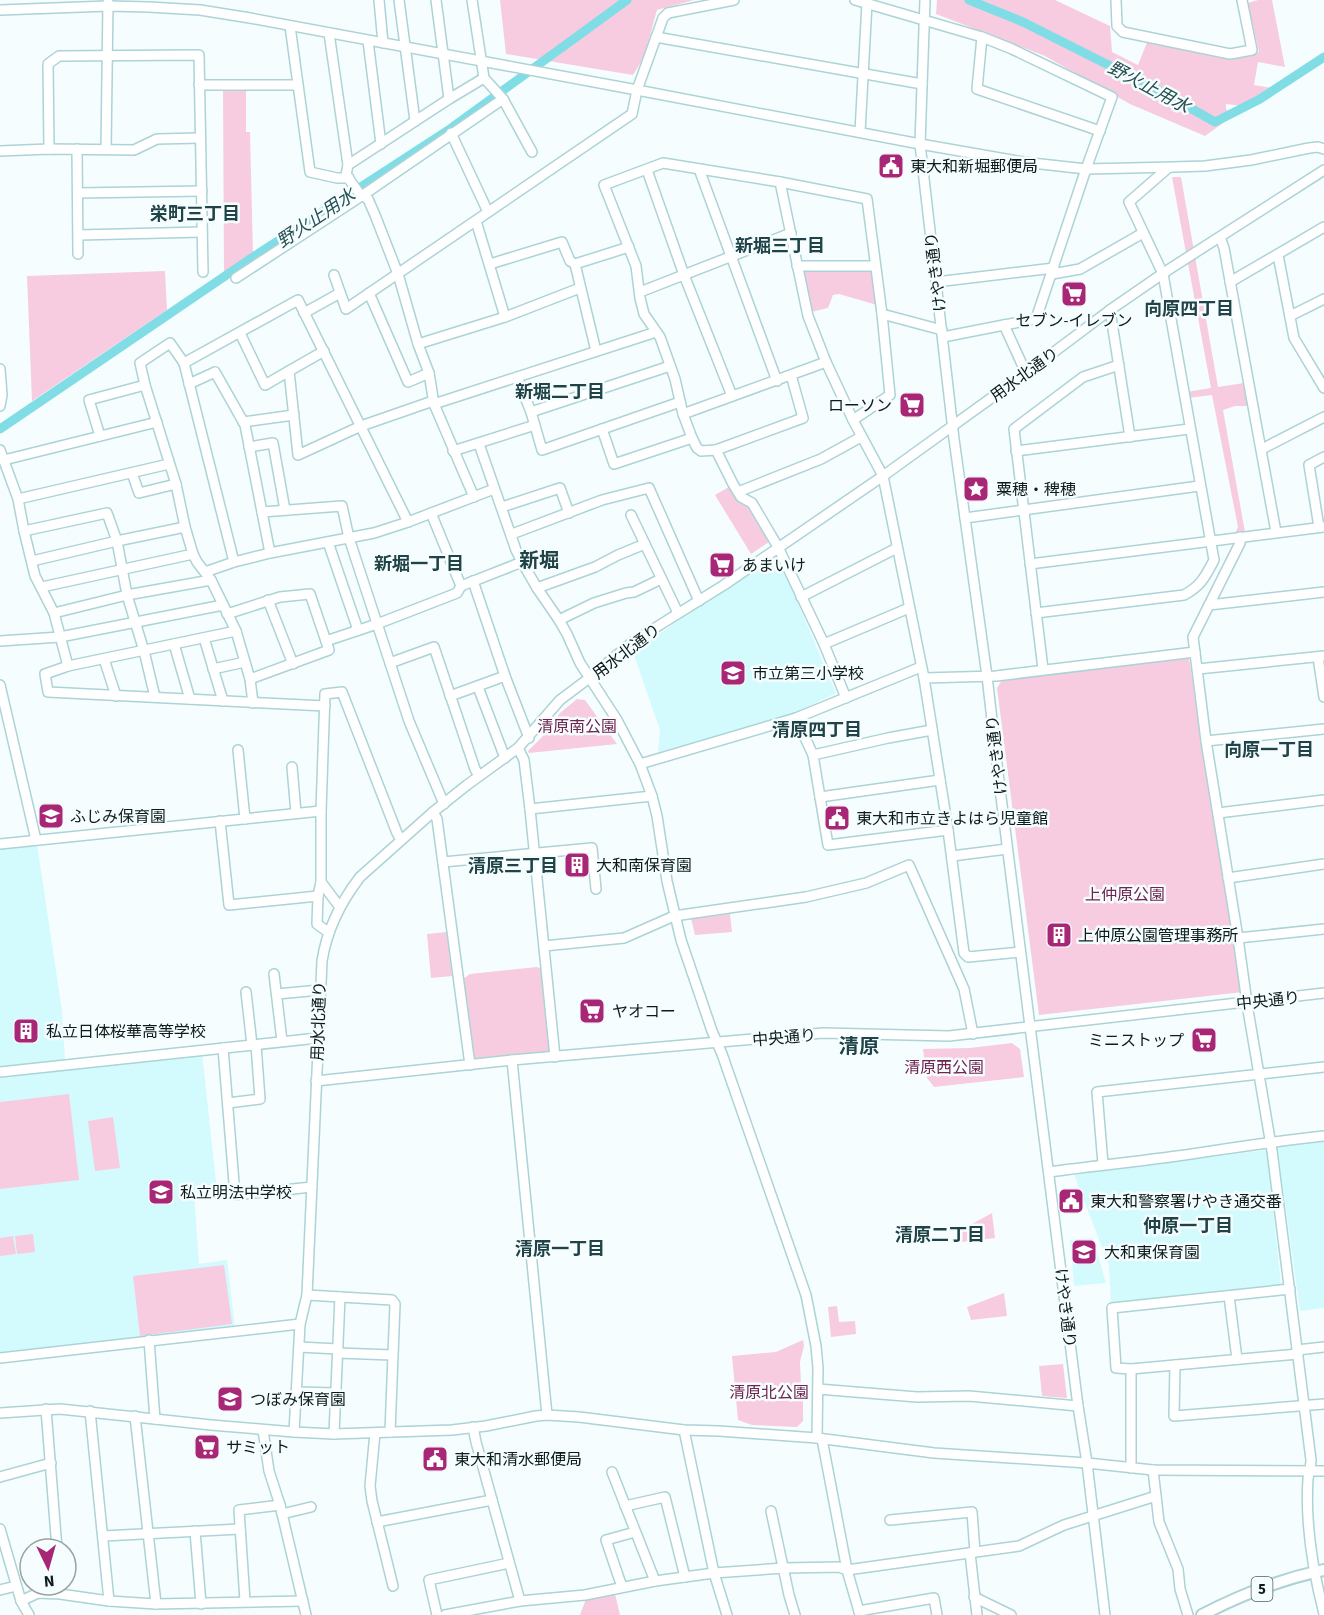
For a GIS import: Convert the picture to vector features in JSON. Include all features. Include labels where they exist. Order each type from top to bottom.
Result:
[{"type":"main road","name":"5","points":[[1202,1615],[1253,1592],[1319,1571]]},
{"type":"street","points":[[379,0],[383,43]]},
{"type":"street","points":[[399,0],[415,121]]},
{"type":"street","points":[[436,0],[449,99]]},
{"type":"street","points":[[472,0],[484,78],[500,96],[532,152]]},
{"type":"street","points":[[334,276],[346,309],[632,114],[637,90],[663,18],[668,13],[734,0]]},
{"type":"street","points":[[855,0],[982,37],[1112,97],[1036,319],[942,333],[882,314]]},
{"type":"street","name":"けやき通り","points":[[925,0],[920,144],[953,426],[987,676],[1105,1615]]},
{"type":"street","points":[[1116,0],[1117,26],[1123,32],[1230,54],[1252,50],[1242,0]]},
{"type":"street","points":[[0,10],[108,3],[200,10],[920,144],[1023,162],[1086,169],[1205,166],[1318,147],[1324,149]]},
{"type":"street","points":[[106,149],[108,3]]},
{"type":"street","points":[[860,132],[867,3]]},
{"type":"street","points":[[290,26],[310,172],[337,178],[356,188]]},
{"type":"street","points":[[329,33],[348,165],[346,175],[368,199],[375,215],[398,274],[418,344],[429,373],[433,402],[474,497]]},
{"type":"street","points":[[982,37],[977,89],[1100,131]]},
{"type":"street","points":[[656,38],[922,84]]},
{"type":"street","points":[[368,41],[381,144]]},
{"type":"street","points":[[49,149],[48,64],[59,56],[199,55],[202,272]]},
{"type":"street","points":[[348,165],[484,78]]},
{"type":"street","points":[[199,85],[298,85]]},
{"type":"street","points":[[236,278],[356,188],[451,133],[500,96]]},
{"type":"street","points":[[451,133],[488,212]]},
{"type":"street","points":[[0,152],[49,149],[134,150],[157,138],[200,138]]},
{"type":"street","points":[[77,149],[78,254]]},
{"type":"street","points":[[791,375],[802,418],[716,450],[701,451],[697,448],[683,414],[660,337],[644,314],[636,266],[604,185],[663,163],[867,199],[890,395],[853,420]]},
{"type":"street","points":[[1036,613],[1184,595],[1196,589],[1214,560],[1189,429],[1165,272],[1129,202],[1168,168]]},
{"type":"street","points":[[699,169],[777,381]]},
{"type":"street","points":[[647,170],[684,275],[732,396]]},
{"type":"street","name":"用水北通り","points":[[294,1432],[300,1324],[307,1295],[321,961],[328,932],[339,906],[360,877],[433,812],[518,748],[560,700],[634,641],[724,585],[883,476],[1165,272],[1324,170]]},
{"type":"street","points":[[780,182],[808,316],[853,420],[883,476],[924,678],[952,856],[964,953],[968,957],[1020,952]]},
{"type":"street","points":[[78,193],[202,191]]},
{"type":"street","points":[[476,221],[505,317]]},
{"type":"street","points":[[1230,282],[1324,227]]},
{"type":"street","points":[[79,235],[202,232]]},
{"type":"street","points":[[640,292],[791,233]]},
{"type":"street","points":[[936,282],[1080,269],[1143,233]]},
{"type":"street","points":[[1220,237],[1223,243],[1276,532]]},
{"type":"street","points":[[490,264],[562,242],[570,261],[575,264],[596,351]]},
{"type":"street","points":[[575,264],[629,247]]},
{"type":"street","points":[[1278,255],[1294,338],[1324,388]]},
{"type":"street","points":[[797,266],[875,266]]},
{"type":"street","points":[[418,344],[505,317],[580,288]]},
{"type":"street","points":[[304,313],[340,293]]},
{"type":"street","points":[[369,293],[408,382],[429,373]]},
{"type":"street","points":[[1290,316],[1324,298]]},
{"type":"street","points":[[184,363],[298,300],[408,522]]},
{"type":"street","points":[[1110,310],[1130,436]]},
{"type":"street","points":[[1004,325],[1026,373]]},
{"type":"street","points":[[289,371],[298,455],[361,426],[656,332]]},
{"type":"street","points":[[240,333],[265,386],[324,351]]},
{"type":"street","points":[[234,562],[184,363],[170,343],[140,363],[145,385],[176,484],[193,554],[196,562],[208,576],[236,631],[250,679],[253,703]]},
{"type":"street","points":[[683,414],[826,362]]},
{"type":"street","points":[[1043,669],[1014,429],[1083,378],[1119,365]]},
{"type":"street","points":[[531,412],[670,366]]},
{"type":"street","points":[[1314,373],[1324,367]]},
{"type":"street","points":[[0,369],[0,406]]},
{"type":"street","points":[[189,384],[215,372],[243,422],[270,553]]},
{"type":"street","points":[[517,377],[531,412],[542,450],[680,402]]},
{"type":"street","points":[[99,436],[89,400],[145,385]]},
{"type":"street","points":[[243,422],[294,415]]},
{"type":"street","points":[[1262,449],[1324,417]]},
{"type":"street","points":[[4,460],[157,422]]},
{"type":"street","points":[[453,451],[535,425]]},
{"type":"street","points":[[602,429],[614,464],[692,438]]},
{"type":"street","points":[[1017,451],[1189,429]]},
{"type":"street","points":[[738,492],[821,459],[861,437]]},
{"type":"street","points":[[249,447],[273,443],[285,510]]},
{"type":"street","points":[[479,444],[516,550],[537,588],[559,620],[588,679],[617,720],[640,764],[652,796],[674,916],[693,978],[806,1295],[816,1346],[819,1438],[847,1570],[859,1613],[934,1598],[937,1615]]},
{"type":"street","points":[[0,450],[18,499],[35,576],[54,613],[68,666]]},
{"type":"street","points":[[716,450],[741,497],[752,503],[778,547],[824,644],[846,698]]},
{"type":"street","points":[[1030,564],[1321,527],[1309,465],[1324,458]]},
{"type":"street","points":[[18,499],[169,464]]},
{"type":"street","points":[[132,473],[139,493],[176,484]]},
{"type":"street","points":[[965,518],[1199,486]]},
{"type":"street","points":[[502,507],[560,488],[569,513]]},
{"type":"street","points":[[512,534],[602,500],[649,488],[699,601]]},
{"type":"street","points":[[54,613],[208,576],[234,562],[270,553],[374,533],[494,489]]},
{"type":"street","points":[[262,512],[342,506],[348,538],[409,721],[444,804]]},
{"type":"street","points":[[24,531],[107,513],[117,541],[127,595],[155,698]]},
{"type":"street","points":[[431,513],[461,586]]},
{"type":"street","points":[[631,515],[678,613]]},
{"type":"street","points":[[32,561],[185,527]]},
{"type":"street","points":[[1240,537],[1240,543],[1193,637],[1206,741],[1271,1146],[1311,1460],[1308,1484],[1309,1522],[1319,1571],[1324,1614]]},
{"type":"street","points":[[328,542],[358,630]]},
{"type":"street","points":[[537,588],[595,567],[645,544]]},
{"type":"street","points":[[801,597],[897,548]]},
{"type":"street","points":[[42,587],[193,554]]},
{"type":"street","points":[[326,641],[457,593],[461,586],[522,562]]},
{"type":"street","points":[[559,620],[594,603],[634,592],[661,579]]},
{"type":"street","points":[[473,581],[529,738]]},
{"type":"street","points":[[1209,605],[1324,592]]},
{"type":"street","points":[[0,641],[60,637],[225,609],[280,597],[310,594],[329,650],[250,679]]},
{"type":"street","points":[[268,600],[293,664]]},
{"type":"street","points":[[824,644],[909,608]]},
{"type":"street","points":[[236,631],[68,666],[45,674],[48,692],[325,706]]},
{"type":"street","points":[[204,638],[222,701]]},
{"type":"street","points":[[174,644],[190,699]]},
{"type":"street","points":[[390,663],[435,647],[479,776]]},
{"type":"street","points":[[924,678],[987,676],[1195,652]]},
{"type":"street","points":[[1198,669],[1321,657],[1324,697]]},
{"type":"street","points":[[104,659],[116,696]]},
{"type":"street","points":[[213,669],[245,662]]},
{"type":"street","points":[[640,764],[796,718],[921,667]]},
{"type":"street","points":[[450,696],[505,676]]},
{"type":"street","points":[[0,685],[36,840]]},
{"type":"street","points":[[478,687],[506,758]]},
{"type":"street","points":[[328,932],[316,924],[321,882],[325,694],[342,692],[401,840]]},
{"type":"street","points":[[796,718],[813,755],[828,845],[948,830]]},
{"type":"street","points":[[1206,741],[1324,729]]},
{"type":"street","points":[[813,755],[932,730]]},
{"type":"street","points":[[518,748],[524,760],[530,809],[555,1057]]},
{"type":"street","points":[[238,750],[244,819]]},
{"type":"street","points":[[292,767],[296,813]]},
{"type":"street","points":[[820,796],[940,780]]},
{"type":"street","points":[[530,809],[652,796]]},
{"type":"street","points":[[1218,813],[1324,800]]},
{"type":"street","points":[[0,844],[321,811]]},
{"type":"street","points":[[433,812],[438,819],[470,1065]]},
{"type":"street","points":[[220,821],[229,905],[318,896]]},
{"type":"street","points":[[443,861],[592,848],[596,889]]},
{"type":"street","points":[[952,856],[1007,849]]},
{"type":"street","points":[[1228,878],[1324,864]]},
{"type":"street","points":[[544,946],[624,938],[674,916],[806,897],[866,883],[909,865],[964,989],[973,1034]]},
{"type":"street","points":[[321,882],[339,906]]},
{"type":"street","points":[[1238,938],[1324,928]]},
{"type":"street","points":[[274,974],[282,1041]]},
{"type":"street","points":[[277,994],[320,990]]},
{"type":"street","points":[[228,1103],[260,1099],[246,992]]},
{"type":"street","name":"中央通り","points":[[316,1081],[512,1060],[824,1034],[949,1036],[973,1034],[1324,993]]},
{"type":"street","points":[[0,1072],[318,1038]]},
{"type":"street","points":[[223,1048],[236,1195],[312,1184]]},
{"type":"street","points":[[512,1060],[548,1415]]},
{"type":"street","points":[[1103,1164],[1097,1092],[1324,1067]]},
{"type":"street","points":[[1049,1172],[1271,1146],[1324,1136]]},
{"type":"street","points":[[1290,1290],[1112,1308],[1116,1368],[1131,1369],[1237,1359],[1324,1347]]},
{"type":"street","points":[[307,1295],[392,1300],[395,1304],[390,1432]]},
{"type":"street","points":[[1229,1296],[1237,1359]]},
{"type":"street","points":[[334,1434],[340,1297]]},
{"type":"street","points":[[0,1358],[300,1324]]},
{"type":"street","points":[[149,1340],[155,1419]]},
{"type":"street","points":[[299,1347],[392,1355]]},
{"type":"street","points":[[1175,1365],[1174,1416],[1324,1404]]},
{"type":"street","points":[[1131,1369],[1131,1468]]},
{"type":"street","points":[[818,1389],[917,1397],[969,1396],[1078,1406]]},
{"type":"street","points":[[296,1392],[336,1394]]},
{"type":"street","points":[[0,1413],[46,1409],[90,1411],[263,1430],[334,1434],[452,1430],[548,1415],[684,1430],[819,1438],[934,1453],[1154,1470],[1324,1471]]},
{"type":"street","points":[[46,1409],[56,1537]]},
{"type":"street","points":[[90,1411],[109,1601]]},
{"type":"street","points":[[135,1416],[156,1604]]},
{"type":"street","points":[[473,1427],[520,1601]]},
{"type":"street","points":[[263,1430],[269,1471],[281,1509],[306,1615]]},
{"type":"street","points":[[684,1430],[714,1573],[727,1615]]},
{"type":"street","points":[[375,1433],[370,1486],[393,1586]]},
{"type":"street","points":[[0,1477],[51,1462]]},
{"type":"street","points":[[1154,1470],[1159,1522],[1178,1569],[1180,1589],[1188,1615]]},
{"type":"street","points":[[612,1472],[655,1581]]},
{"type":"street","points":[[445,1615],[520,1601],[585,1595],[655,1581],[714,1573],[784,1568],[839,1567],[847,1570],[1019,1546],[1064,1525],[1156,1496]]},
{"type":"street","points":[[625,1506],[665,1497],[685,1577]]},
{"type":"street","points":[[377,1522],[492,1500]]},
{"type":"street","points":[[245,1601],[239,1510],[311,1507]]},
{"type":"street","points":[[771,1511],[795,1615]]},
{"type":"street","points":[[890,1520],[972,1512],[974,1597],[977,1615]]},
{"type":"street","points":[[0,1529],[21,1601],[29,1615]]},
{"type":"street","points":[[103,1536],[240,1529]]},
{"type":"street","points":[[195,1532],[201,1604]]},
{"type":"street","points":[[622,1587],[606,1540],[635,1532]]},
{"type":"street","points":[[437,1615],[429,1580],[509,1563]]},
{"type":"street","points":[[0,1590],[16,1586]]},
{"type":"street","points":[[78,1594],[109,1601],[156,1604],[303,1601]]},
{"type":"street","points":[[21,1601],[30,1597]]},
{"type":"street","points":[[974,1597],[1011,1615]]},
{"type":"shaded area","name":"市立第三小学校","points":[[777,553],[836,693],[793,714],[658,752],[660,730],[633,652]]},
{"type":"shaded area","points":[[37,844],[62,1011],[65,1060],[0,1068],[0,848]]},
{"type":"shaded area","points":[[202,1053],[217,1190],[194,1193],[199,1264],[227,1260],[235,1328],[0,1354],[0,1077]]},
{"type":"shaded area","points":[[1324,1141],[1324,1308],[1300,1311],[1277,1146]]},
{"type":"shaded area","points":[[1267,1150],[1281,1285],[1111,1305],[1109,1266],[1074,1174]]},
{"type":"shaded area","name":"大和東保育園","points":[[1093,1238],[1106,1283],[1074,1286],[1070,1240]]},
{"type":"green space","points":[[500,0],[694,0],[657,10],[644,57],[633,75],[506,54]]},
{"type":"green space","points":[[937,0],[1055,0],[1110,26],[1112,52],[1138,65],[1148,40],[1229,59],[1259,52],[1248,3],[1272,0],[1285,67],[1258,62],[1254,85],[1272,88],[1243,106],[1226,104],[1230,118],[1205,136],[1130,104],[1045,56],[936,14]]},
{"type":"green space","points":[[223,87],[246,90],[246,132],[250,132],[253,254],[224,274]]},
{"type":"green space","points":[[1172,177],[1181,177],[1218,387],[1244,383],[1249,406],[1235,406],[1223,410],[1245,532],[1235,533],[1238,527],[1212,395],[1188,398],[1186,392],[1211,388]]},
{"type":"green space","points":[[869,269],[873,273],[877,305],[839,294],[833,295],[828,308],[811,312],[803,275],[806,271]]},
{"type":"green space","points":[[165,271],[167,310],[32,401],[27,276]]},
{"type":"green space","points":[[729,487],[747,506],[769,542],[751,554],[715,495]]},
{"type":"green space","name":"上仲原公園","points":[[1189,658],[1243,992],[1039,1015],[997,688],[1002,680]]},
{"type":"green space","name":"清原南公園","points":[[577,699],[585,700],[617,744],[529,753],[528,751],[560,713]]},
{"type":"green space","points":[[730,914],[732,932],[695,935],[691,918]]},
{"type":"green space","points":[[447,932],[452,976],[431,978],[427,934]]},
{"type":"green space","points":[[537,967],[542,969],[550,1052],[474,1060],[463,979],[470,974]]},
{"type":"green space","name":"清原西公園","points":[[1012,1043],[1020,1049],[1024,1077],[934,1087],[927,1078],[923,1049],[970,1048]]},
{"type":"green space","points":[[69,1094],[79,1180],[0,1189],[0,1102]]},
{"type":"green space","points":[[113,1117],[120,1168],[95,1171],[88,1121]]},
{"type":"green space","points":[[992,1213],[995,1238],[962,1242],[961,1230]]},
{"type":"green space","points":[[33,1234],[35,1252],[17,1254],[15,1236]]},
{"type":"green space","points":[[13,1236],[16,1254],[0,1256],[0,1238]]},
{"type":"green space","points":[[224,1265],[232,1324],[140,1336],[133,1276]]},
{"type":"green space","points":[[1004,1293],[1007,1316],[971,1320],[967,1307]]},
{"type":"green space","points":[[837,1306],[839,1322],[855,1321],[856,1334],[831,1337],[828,1307]]},
{"type":"green space","name":"清原北公園","points":[[803,1340],[804,1346],[800,1362],[803,1421],[797,1427],[752,1425],[738,1420],[732,1356],[776,1352]]},
{"type":"green space","points":[[1063,1364],[1067,1398],[1042,1396],[1039,1366]]},
{"type":"green space","points":[[615,1594],[620,1615],[580,1615],[586,1599]]},
{"type":"waterway","name":"野火止用水","points":[[0,429],[253,257],[450,129],[627,0]]},
{"type":"waterway","name":"野火止用水","points":[[969,0],[1023,22],[1162,92],[1215,122],[1260,99],[1324,57]]},
{"type":"place","name":"東大和新堀郵便局","points":[[891,166]]},
{"type":"place","name":"セブン-イレブン","points":[[1074,294]]},
{"type":"place","name":"ローソン","points":[[912,405]]},
{"type":"place","name":"粟穂・稗穂","points":[[976,489]]},
{"type":"place","name":"あまいけ","points":[[722,565]]},
{"type":"place","name":"市立第三小学校","points":[[733,673]]},
{"type":"place","name":"ふじみ保育園","points":[[51,816]]},
{"type":"place","name":"東大和市立きよはら児童館","points":[[837,818]]},
{"type":"place","name":"大和南保育園","points":[[577,865]]},
{"type":"place","name":"上仲原公園管理事務所","points":[[1059,935]]},
{"type":"place","name":"ヤオコー","points":[[592,1011]]},
{"type":"place","name":"私立日体桜華高等学校","points":[[26,1031]]},
{"type":"place","name":"ミニストップ","points":[[1204,1040]]},
{"type":"place","name":"私立明法中学校","points":[[161,1192]]},
{"type":"place","name":"東大和警察署けやき通交番","points":[[1071,1201]]},
{"type":"place","name":"大和東保育園","points":[[1084,1252]]},
{"type":"place","name":"つぼみ保育園","points":[[230,1399]]},
{"type":"place","name":"サミット","points":[[207,1447]]},
{"type":"place","name":"東大和清水郵便局","points":[[435,1459]]},
{"type":"district","name":"栄町三丁目","points":[[195,214]]},
{"type":"district","name":"新堀三丁目","points":[[780,246]]},
{"type":"district","name":"向原四丁目","points":[[1189,309]]},
{"type":"district","name":"新堀二丁目","points":[[560,392]]},
{"type":"district","name":"新堀","points":[[539,560]]},
{"type":"district","name":"新堀一丁目","points":[[419,564]]},
{"type":"district","name":"清原四丁目","points":[[817,730]]},
{"type":"district","name":"向原一丁目","points":[[1269,750]]},
{"type":"district","name":"清原三丁目","points":[[513,866]]},
{"type":"district","name":"清原","points":[[859,1046]]},
{"type":"district","name":"仲原一丁目","points":[[1188,1226]]},
{"type":"district","name":"清原二丁目","points":[[940,1235]]},
{"type":"district","name":"清原一丁目","points":[[560,1249]]}]
